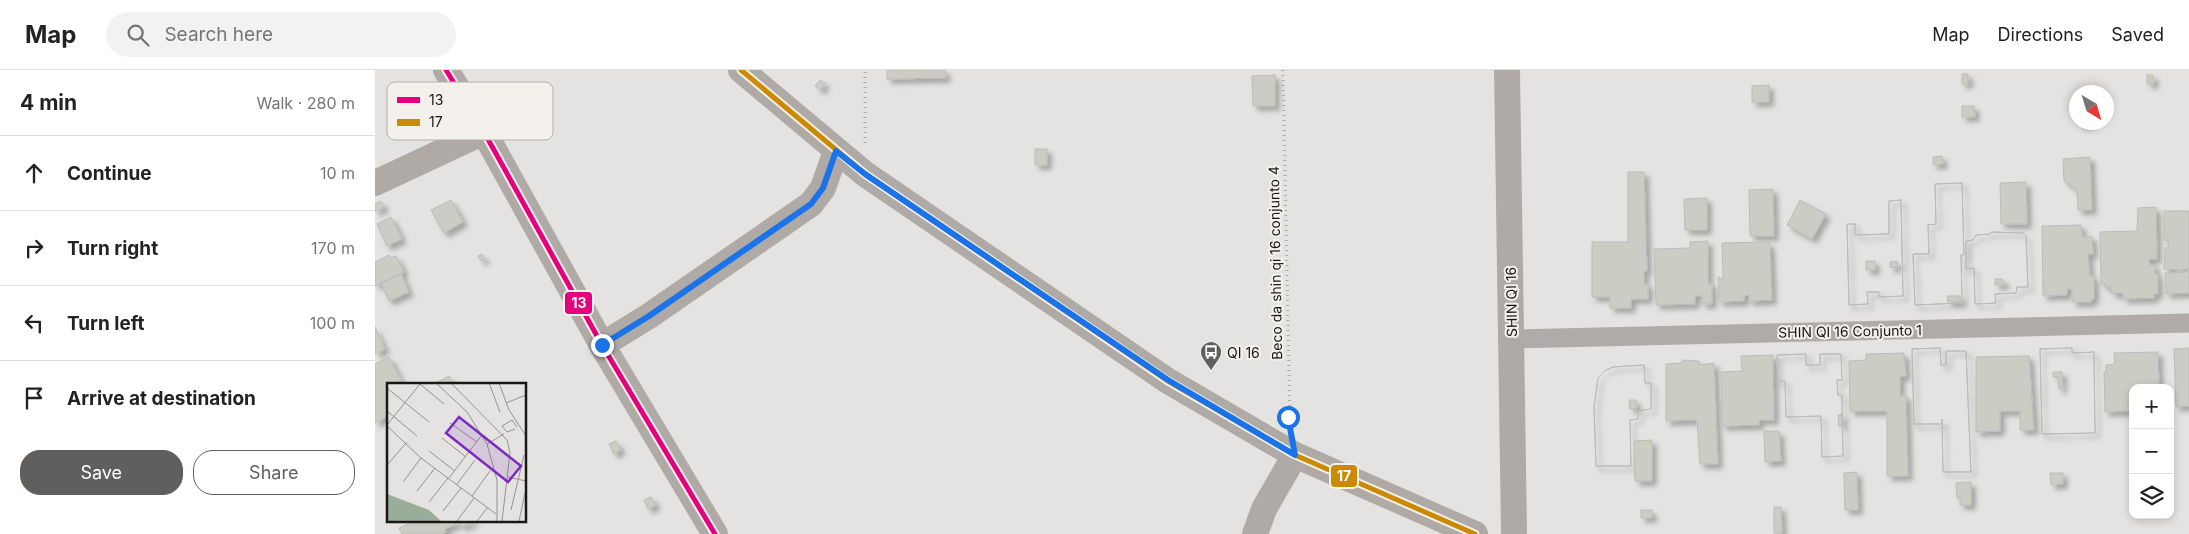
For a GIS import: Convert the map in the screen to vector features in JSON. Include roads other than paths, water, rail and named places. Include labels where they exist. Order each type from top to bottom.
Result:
[{"type":"main road","points":[[446,70],[453,82]]},
{"type":"main road","points":[[741,70],[865,174],[1168,380],[1295,455],[1475,534]]},
{"type":"main road","name":"SHIN QI 16","points":[[1507,70],[1514,534]]},
{"type":"main road","points":[[375,183],[467,140]]},
{"type":"main road","points":[[488,140],[602,345],[715,534]]},
{"type":"main road","points":[[602,345],[649,316],[811,204],[823,188],[836,151]]},
{"type":"main road","points":[[1255,534],[1264,509],[1295,455]]},
{"type":"street","name":"SHIN QI 16 Conjunto 1","points":[[1511,339],[2189,323]]},
{"type":"place","name":"QI 16","points":[[1211,371]]}]
